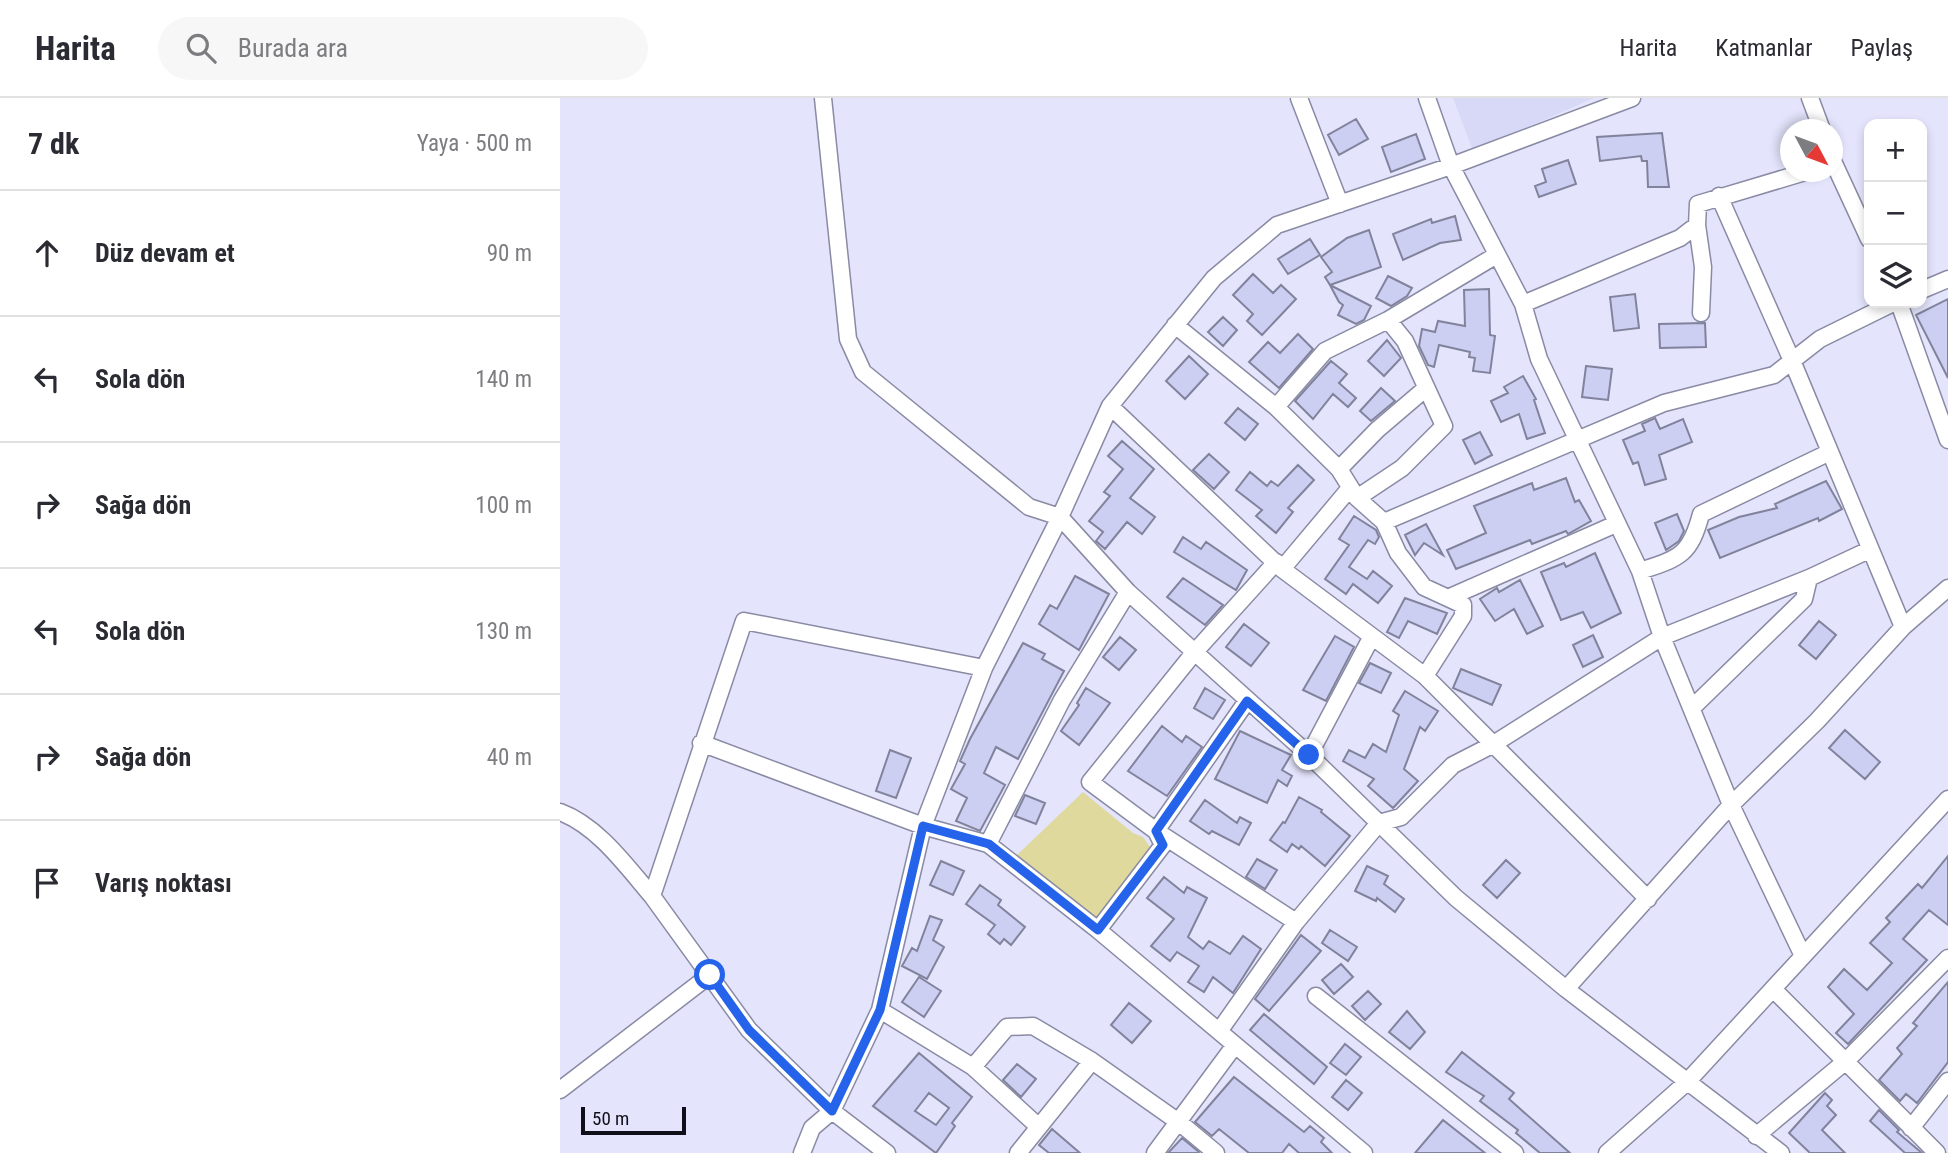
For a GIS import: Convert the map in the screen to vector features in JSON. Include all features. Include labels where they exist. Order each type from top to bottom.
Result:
[{"type":"street","points":[[823,98],[848,339],[863,372],[1030,507],[1060,517],[1128,592],[1193,654],[1309,755],[1456,898],[1566,989],[1781,1153]]},
{"type":"street","points":[[1299,98],[1340,204]]},
{"type":"street","points":[[1427,98],[1451,166],[1523,304],[1539,359],[1640,571],[1662,637],[1731,805],[1804,956]]},
{"type":"street","points":[[802,1153],[812,1128],[832,1111],[880,1010],[923,826],[984,668],[1060,517],[1110,406],[1214,278],[1277,225],[1451,166],[1632,98]]},
{"type":"street","points":[[1810,98],[1818,119]]},
{"type":"street","points":[[1701,313],[1703,267],[1697,225],[1698,204],[1780,179]]},
{"type":"street","points":[[1842,182],[1864,228]]},
{"type":"street","points":[[1719,196],[1793,363],[1903,627]]},
{"type":"street","points":[[1523,304],[1680,238],[1697,225]]},
{"type":"street","points":[[1276,407],[1325,351],[1388,320],[1496,256]]},
{"type":"street","points":[[1927,288],[1948,279]]},
{"type":"street","points":[[1384,522],[1664,403],[1774,375],[1820,340],[1883,308]]},
{"type":"street","points":[[1901,308],[1948,440]]},
{"type":"street","points":[[1296,922],[1156,831],[1090,782],[1193,654],[1279,565],[1354,493],[1402,468],[1444,426],[1405,341],[1388,320]]},
{"type":"street","points":[[1175,325],[1276,407],[1339,469],[1354,493],[1384,522],[1398,553],[1424,587],[1463,605],[1463,616],[1425,676]]},
{"type":"street","points":[[1339,469],[1377,430],[1426,389]]},
{"type":"street","points":[[1110,406],[1279,565],[1371,638],[1425,676],[1647,899]]},
{"type":"street","points":[[1640,571],[1675,559],[1688,550],[1701,514],[1830,452]]},
{"type":"street","points":[[1450,597],[1616,524]]},
{"type":"street","points":[[1220,1030],[1296,922],[1379,824],[1401,817],[1452,765],[1492,745],[1662,637],[1809,579],[1869,550]]},
{"type":"street","points":[[1692,708],[1804,599],[1809,579]]},
{"type":"street","points":[[1566,989],[1731,805],[1817,721],[1903,627],[1948,588]]},
{"type":"street","points":[[989,844],[1062,700],[1128,592]]},
{"type":"street","points":[[652,896],[744,621],[984,668]]},
{"type":"street","points":[[1309,755],[1371,638]]},
{"type":"street","points":[[1156,831],[1247,701]]},
{"type":"street","points":[[701,743],[923,826],[989,844],[1220,1030],[1364,1153]]},
{"type":"street","points":[[1608,1153],[1686,1083],[1948,799]]},
{"type":"street","points":[[560,812],[579,821],[652,896],[749,1030],[832,1111],[887,1153]]},
{"type":"street","points":[[1098,930],[1163,845],[1156,831]]},
{"type":"street","points":[[1756,1136],[1846,1061],[1948,958]]},
{"type":"street","points":[[560,1090],[710,975]]},
{"type":"street","points":[[1773,989],[1937,1153]]},
{"type":"street","points":[[1316,996],[1516,1153]]},
{"type":"street","points":[[880,1010],[973,1067],[1039,1126]]},
{"type":"street","points":[[973,1067],[1007,1027],[1033,1026],[1092,1061],[1180,1123],[1216,1153]]},
{"type":"street","points":[[1155,1153],[1180,1123],[1235,1045]]},
{"type":"street","points":[[1018,1153],[1092,1061]]},
{"type":"street","points":[[1911,1128],[1948,1081]]},
{"type":"shaded area","points":[[1453,98],[1594,98],[1473,151]]},
{"type":"shaded area","points":[[1083,792],[1133,833],[1143,837],[1150,847],[1096,919],[1017,855]]},
{"type":"building","points":[[1356,119],[1368,139],[1339,155],[1328,135]]},
{"type":"building","points":[[1662,133],[1669,187],[1648,187],[1647,161],[1642,161],[1641,156],[1600,161],[1597,137]]},
{"type":"building","points":[[1416,134],[1425,159],[1391,172],[1382,147]]},
{"type":"building","points":[[1568,160],[1576,184],[1539,197],[1535,186],[1546,182],[1542,169]]},
{"type":"building","points":[[1455,216],[1461,240],[1440,243],[1403,260],[1393,234],[1431,219],[1432,223]]},
{"type":"building","points":[[1369,230],[1381,267],[1330,285],[1325,277],[1332,272],[1321,257],[1347,238]]},
{"type":"building","points":[[1310,239],[1320,255],[1288,274],[1278,259]]},
{"type":"building","points":[[1253,274],[1273,293],[1281,285],[1296,299],[1262,335],[1247,321],[1253,314],[1233,295]]},
{"type":"building","points":[[1388,276],[1412,288],[1407,296],[1391,306],[1376,298]]},
{"type":"building","points":[[1330,285],[1371,306],[1364,320],[1356,324],[1338,315],[1343,305]]},
{"type":"building","points":[[1489,289],[1490,335],[1495,336],[1490,373],[1473,371],[1475,358],[1469,357],[1470,352],[1439,345],[1434,367],[1428,365],[1419,346],[1422,329],[1435,332],[1438,321],[1465,326],[1464,290]]},
{"type":"building","points":[[1635,294],[1639,328],[1614,331],[1610,297]]},
{"type":"building","points":[[1948,299],[1948,378],[1916,315]]},
{"type":"building","points":[[1223,317],[1237,330],[1223,346],[1208,332]]},
{"type":"building","points":[[1705,323],[1706,347],[1660,348],[1659,324]]},
{"type":"building","points":[[1298,334],[1313,349],[1279,388],[1249,362],[1268,342],[1280,353]]},
{"type":"building","points":[[1387,340],[1401,358],[1384,376],[1368,361]]},
{"type":"building","points":[[1189,356],[1208,374],[1185,399],[1166,381]]},
{"type":"building","points":[[1331,361],[1347,374],[1339,383],[1356,398],[1348,407],[1333,394],[1313,419],[1295,401]]},
{"type":"building","points":[[1586,366],[1612,369],[1608,400],[1582,397]]},
{"type":"building","points":[[1523,376],[1536,399],[1534,400],[1545,433],[1527,439],[1519,414],[1501,422],[1491,401],[1508,393],[1504,387]]},
{"type":"building","points":[[1381,388],[1395,401],[1371,421],[1360,411]]},
{"type":"building","points":[[1238,408],[1258,424],[1245,440],[1225,423]]},
{"type":"building","points":[[1655,418],[1660,429],[1683,419],[1692,442],[1659,455],[1666,479],[1645,485],[1638,462],[1633,464],[1623,440],[1645,431],[1642,424]]},
{"type":"building","points":[[1480,432],[1492,455],[1475,464],[1463,440]]},
{"type":"building","points":[[1122,441],[1154,469],[1130,498],[1155,517],[1142,534],[1127,522],[1105,549],[1096,541],[1103,532],[1089,521],[1110,496],[1104,492],[1123,469],[1108,456]]},
{"type":"building","points":[[1209,454],[1229,472],[1214,489],[1193,470]]},
{"type":"building","points":[[1298,465],[1314,480],[1288,508],[1293,512],[1276,533],[1256,516],[1262,510],[1236,490],[1250,472],[1267,486],[1271,481],[1278,486]]},
{"type":"building","points":[[1566,478],[1575,502],[1579,500],[1591,521],[1568,534],[1566,531],[1532,544],[1530,540],[1456,569],[1447,550],[1486,533],[1474,506],[1532,483],[1534,490]]},
{"type":"building","points":[[1826,481],[1842,509],[1819,521],[1818,518],[1720,558],[1708,530],[1739,517],[1777,508],[1775,504]]},
{"type":"building","points":[[1677,514],[1684,531],[1679,541],[1666,550],[1655,523]]},
{"type":"building","points":[[1354,516],[1376,530],[1379,537],[1375,544],[1368,540],[1349,567],[1367,579],[1373,571],[1392,586],[1378,603],[1353,584],[1346,594],[1325,579],[1349,545],[1339,539]]},
{"type":"building","points":[[1426,524],[1443,555],[1424,543],[1415,555],[1405,535]]},
{"type":"building","points":[[1183,537],[1201,549],[1206,542],[1247,570],[1236,590],[1174,552]]},
{"type":"building","points":[[1595,553],[1621,613],[1591,628],[1583,612],[1561,620],[1541,572],[1564,563],[1566,567]]},
{"type":"building","points":[[1075,576],[1109,594],[1079,650],[1039,624],[1050,605],[1057,609]]},
{"type":"building","points":[[1183,578],[1223,605],[1205,625],[1167,597]]},
{"type":"building","points":[[1520,580],[1543,626],[1527,634],[1514,609],[1495,621],[1480,599],[1497,588],[1499,592]]},
{"type":"building","points":[[1405,598],[1447,613],[1437,634],[1408,621],[1399,638],[1387,632]]},
{"type":"building","points":[[1819,621],[1836,635],[1816,659],[1799,645]]},
{"type":"building","points":[[1244,624],[1269,643],[1251,666],[1226,647]]},
{"type":"building","points":[[1593,635],[1603,657],[1583,667],[1573,645]]},
{"type":"building","points":[[1335,636],[1354,647],[1326,701],[1303,690]]},
{"type":"building","points":[[1120,637],[1136,650],[1119,670],[1103,657]]},
{"type":"building","points":[[1023,643],[1045,654],[1042,659],[1064,671],[1018,759],[996,747],[984,773],[1005,785],[980,831],[956,821],[967,798],[951,789],[965,764],[960,761],[970,739]]},
{"type":"building","points":[[1370,663],[1391,673],[1381,693],[1359,683]]},
{"type":"building","points":[[1461,669],[1501,685],[1492,705],[1453,688]]},
{"type":"building","points":[[1086,688],[1110,703],[1079,745],[1061,731],[1079,705],[1077,703]]},
{"type":"building","points":[[1205,688],[1225,700],[1213,719],[1194,708]]},
{"type":"building","points":[[1405,691],[1438,711],[1425,731],[1420,727],[1404,769],[1418,781],[1393,808],[1368,786],[1374,779],[1343,761],[1349,750],[1365,758],[1373,744],[1386,752],[1399,715],[1393,711]]},
{"type":"building","points":[[1162,726],[1182,742],[1186,736],[1202,747],[1167,796],[1128,771]]},
{"type":"building","points":[[1845,730],[1880,762],[1865,779],[1829,748]]},
{"type":"building","points":[[1240,731],[1291,755],[1282,770],[1292,776],[1287,786],[1278,780],[1267,803],[1215,779]]},
{"type":"building","points":[[890,750],[911,758],[896,798],[876,791]]},
{"type":"building","points":[[1025,795],[1045,803],[1036,824],[1015,816]]},
{"type":"building","points":[[1299,797],[1322,810],[1321,812],[1350,836],[1325,866],[1301,846],[1299,849],[1292,844],[1287,852],[1270,840],[1283,822],[1285,823]]},
{"type":"building","points":[[1205,800],[1237,823],[1240,817],[1251,823],[1239,845],[1212,831],[1209,834],[1190,821]]},
{"type":"building","points":[[1948,856],[1948,925],[1929,910],[1903,939],[1927,960],[1848,1044],[1836,1033],[1854,1014],[1828,987],[1844,969],[1867,990],[1892,963],[1870,943],[1890,922],[1886,918],[1918,884],[1922,888]]},
{"type":"building","points":[[1257,859],[1277,870],[1265,889],[1246,877]]},
{"type":"building","points":[[1506,860],[1520,873],[1497,898],[1483,885]]},
{"type":"building","points":[[941,861],[964,871],[953,895],[930,885]]},
{"type":"building","points":[[1367,866],[1388,876],[1384,884],[1404,899],[1395,912],[1377,898],[1376,901],[1355,891]]},
{"type":"building","points":[[1164,877],[1184,893],[1187,887],[1207,898],[1188,937],[1203,949],[1209,941],[1230,954],[1243,936],[1261,949],[1233,993],[1213,977],[1204,992],[1188,982],[1199,966],[1177,952],[1170,961],[1151,946],[1174,919],[1147,898]]},
{"type":"building","points":[[980,885],[1001,900],[998,905],[1025,927],[1011,945],[1004,939],[1000,944],[988,934],[995,925],[966,904]]},
{"type":"building","points":[[930,916],[942,920],[933,940],[944,947],[927,979],[902,966],[912,948],[917,951]]},
{"type":"building","points":[[1330,930],[1357,947],[1348,961],[1322,943]]},
{"type":"building","points":[[1301,935],[1321,951],[1269,1011],[1255,999]]},
{"type":"building","points":[[1341,964],[1353,977],[1334,994],[1322,980]]},
{"type":"building","points":[[919,977],[941,991],[924,1017],[902,1002]]},
{"type":"building","points":[[1948,982],[1948,1062],[1917,1103],[1906,1094],[1900,1101],[1879,1080],[1902,1054],[1897,1048],[1917,1026],[1913,1023]]},
{"type":"building","points":[[1368,991],[1381,1004],[1365,1020],[1352,1006]]},
{"type":"building","points":[[1129,1003],[1151,1021],[1132,1043],[1111,1025]]},
{"type":"building","points":[[1407,1011],[1425,1032],[1410,1049],[1389,1032]]},
{"type":"building","points":[[1264,1014],[1327,1067],[1314,1084],[1250,1030]]},
{"type":"building","points":[[1345,1044],[1361,1057],[1346,1075],[1330,1063]]},
{"type":"building","points":[[1462,1052],[1514,1093],[1509,1099],[1570,1153],[1540,1153],[1516,1133],[1518,1130],[1480,1101],[1484,1096],[1446,1072]]},
{"type":"building","points":[[919,1053],[972,1097],[952,1123],[955,1126],[936,1153],[873,1106]],"holes":[[[929,1093],[949,1108],[936,1125],[915,1111]]]},
{"type":"building","points":[[1017,1064],[1036,1079],[1021,1097],[1003,1080]]},
{"type":"building","points":[[1234,1077],[1304,1132],[1310,1126],[1324,1138],[1321,1142],[1332,1153],[1299,1153],[1289,1144],[1282,1153],[1249,1153],[1219,1129],[1212,1136],[1195,1122]]},
{"type":"building","points":[[1346,1080],[1362,1093],[1348,1110],[1332,1097]]},
{"type":"building","points":[[1825,1093],[1832,1100],[1827,1106],[1836,1115],[1822,1130],[1845,1153],[1810,1153],[1789,1133]]},
{"type":"building","points":[[1879,1110],[1899,1130],[1897,1132],[1922,1153],[1905,1153],[1870,1121]]},
{"type":"building","points":[[1443,1120],[1462,1135],[1485,1153],[1415,1153]]},
{"type":"building","points":[[1052,1129],[1080,1153],[1049,1153],[1039,1145]]},
{"type":"building","points":[[1182,1138],[1199,1152],[1168,1153]]},
{"type":"route","points":[[710,975],[749,1030],[832,1111],[880,1010],[923,826],[989,844],[1098,930],[1163,845],[1156,831],[1247,701],[1309,755]]}]
